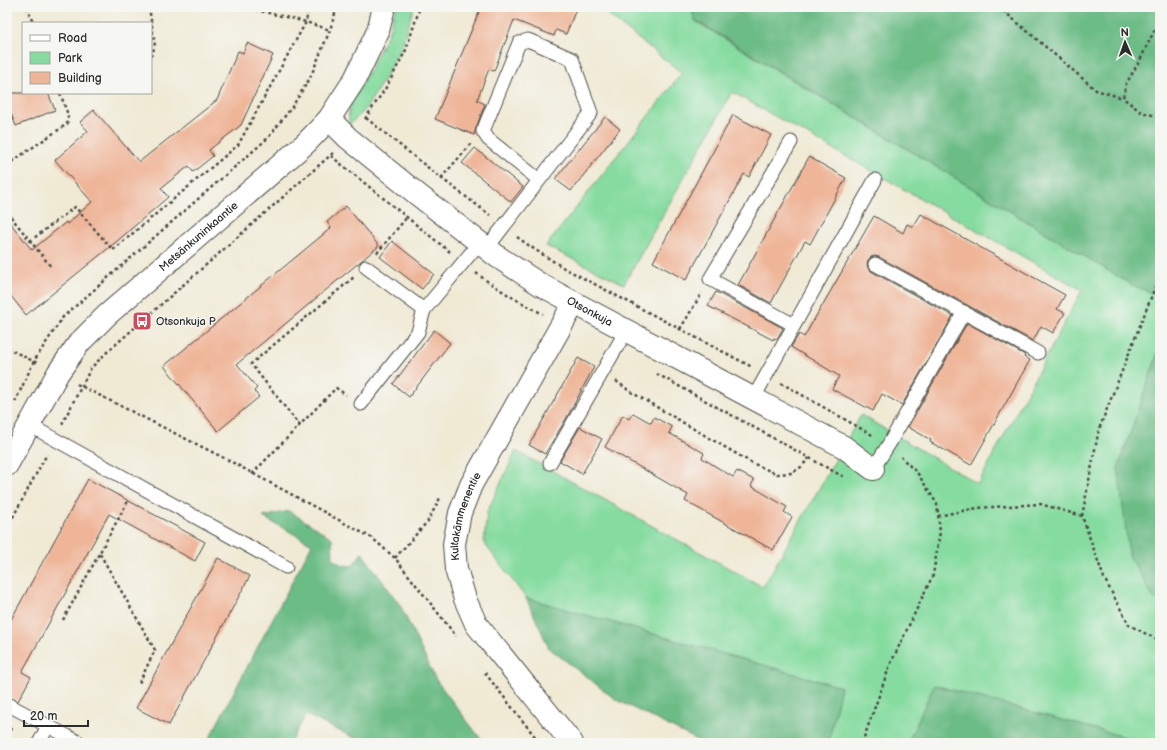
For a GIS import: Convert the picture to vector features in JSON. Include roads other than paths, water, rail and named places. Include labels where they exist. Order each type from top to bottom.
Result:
[{"type":"street","name":"Metsänkuninkaantie","points":[[7,465],[58,373],[79,343],[107,315],[306,142],[329,119],[356,79],[378,31],[384,7]]},
{"type":"street","name":"Otsonkuja","points":[[329,119],[348,138],[417,194],[498,257],[541,285],[844,447],[873,469]]},
{"type":"street","name":"Kultakämmenentie","points":[[572,743],[476,624],[465,599],[456,569],[454,544],[460,513],[472,485],[574,303]]},
{"type":"lane","points":[[361,404],[418,332],[424,310],[483,245],[503,226],[539,180],[591,113],[572,58],[528,40],[519,43],[482,131],[488,139],[539,180]]},
{"type":"lane","points":[[791,142],[710,279],[794,325]]},
{"type":"lane","points":[[753,399],[875,180]]},
{"type":"lane","points":[[875,264],[1038,353]]},
{"type":"lane","points":[[366,267],[424,310]]},
{"type":"lane","points":[[873,469],[889,444],[964,312]]},
{"type":"lane","points":[[550,463],[626,331]]},
{"type":"lane","points":[[29,425],[286,566]]},
{"type":"lane","points":[[7,704],[80,743]]},
{"type":"lane","points":[[39,743],[48,726]]},
{"type":"place","name":"Otsonkuja P","points":[[142,321]]}]
